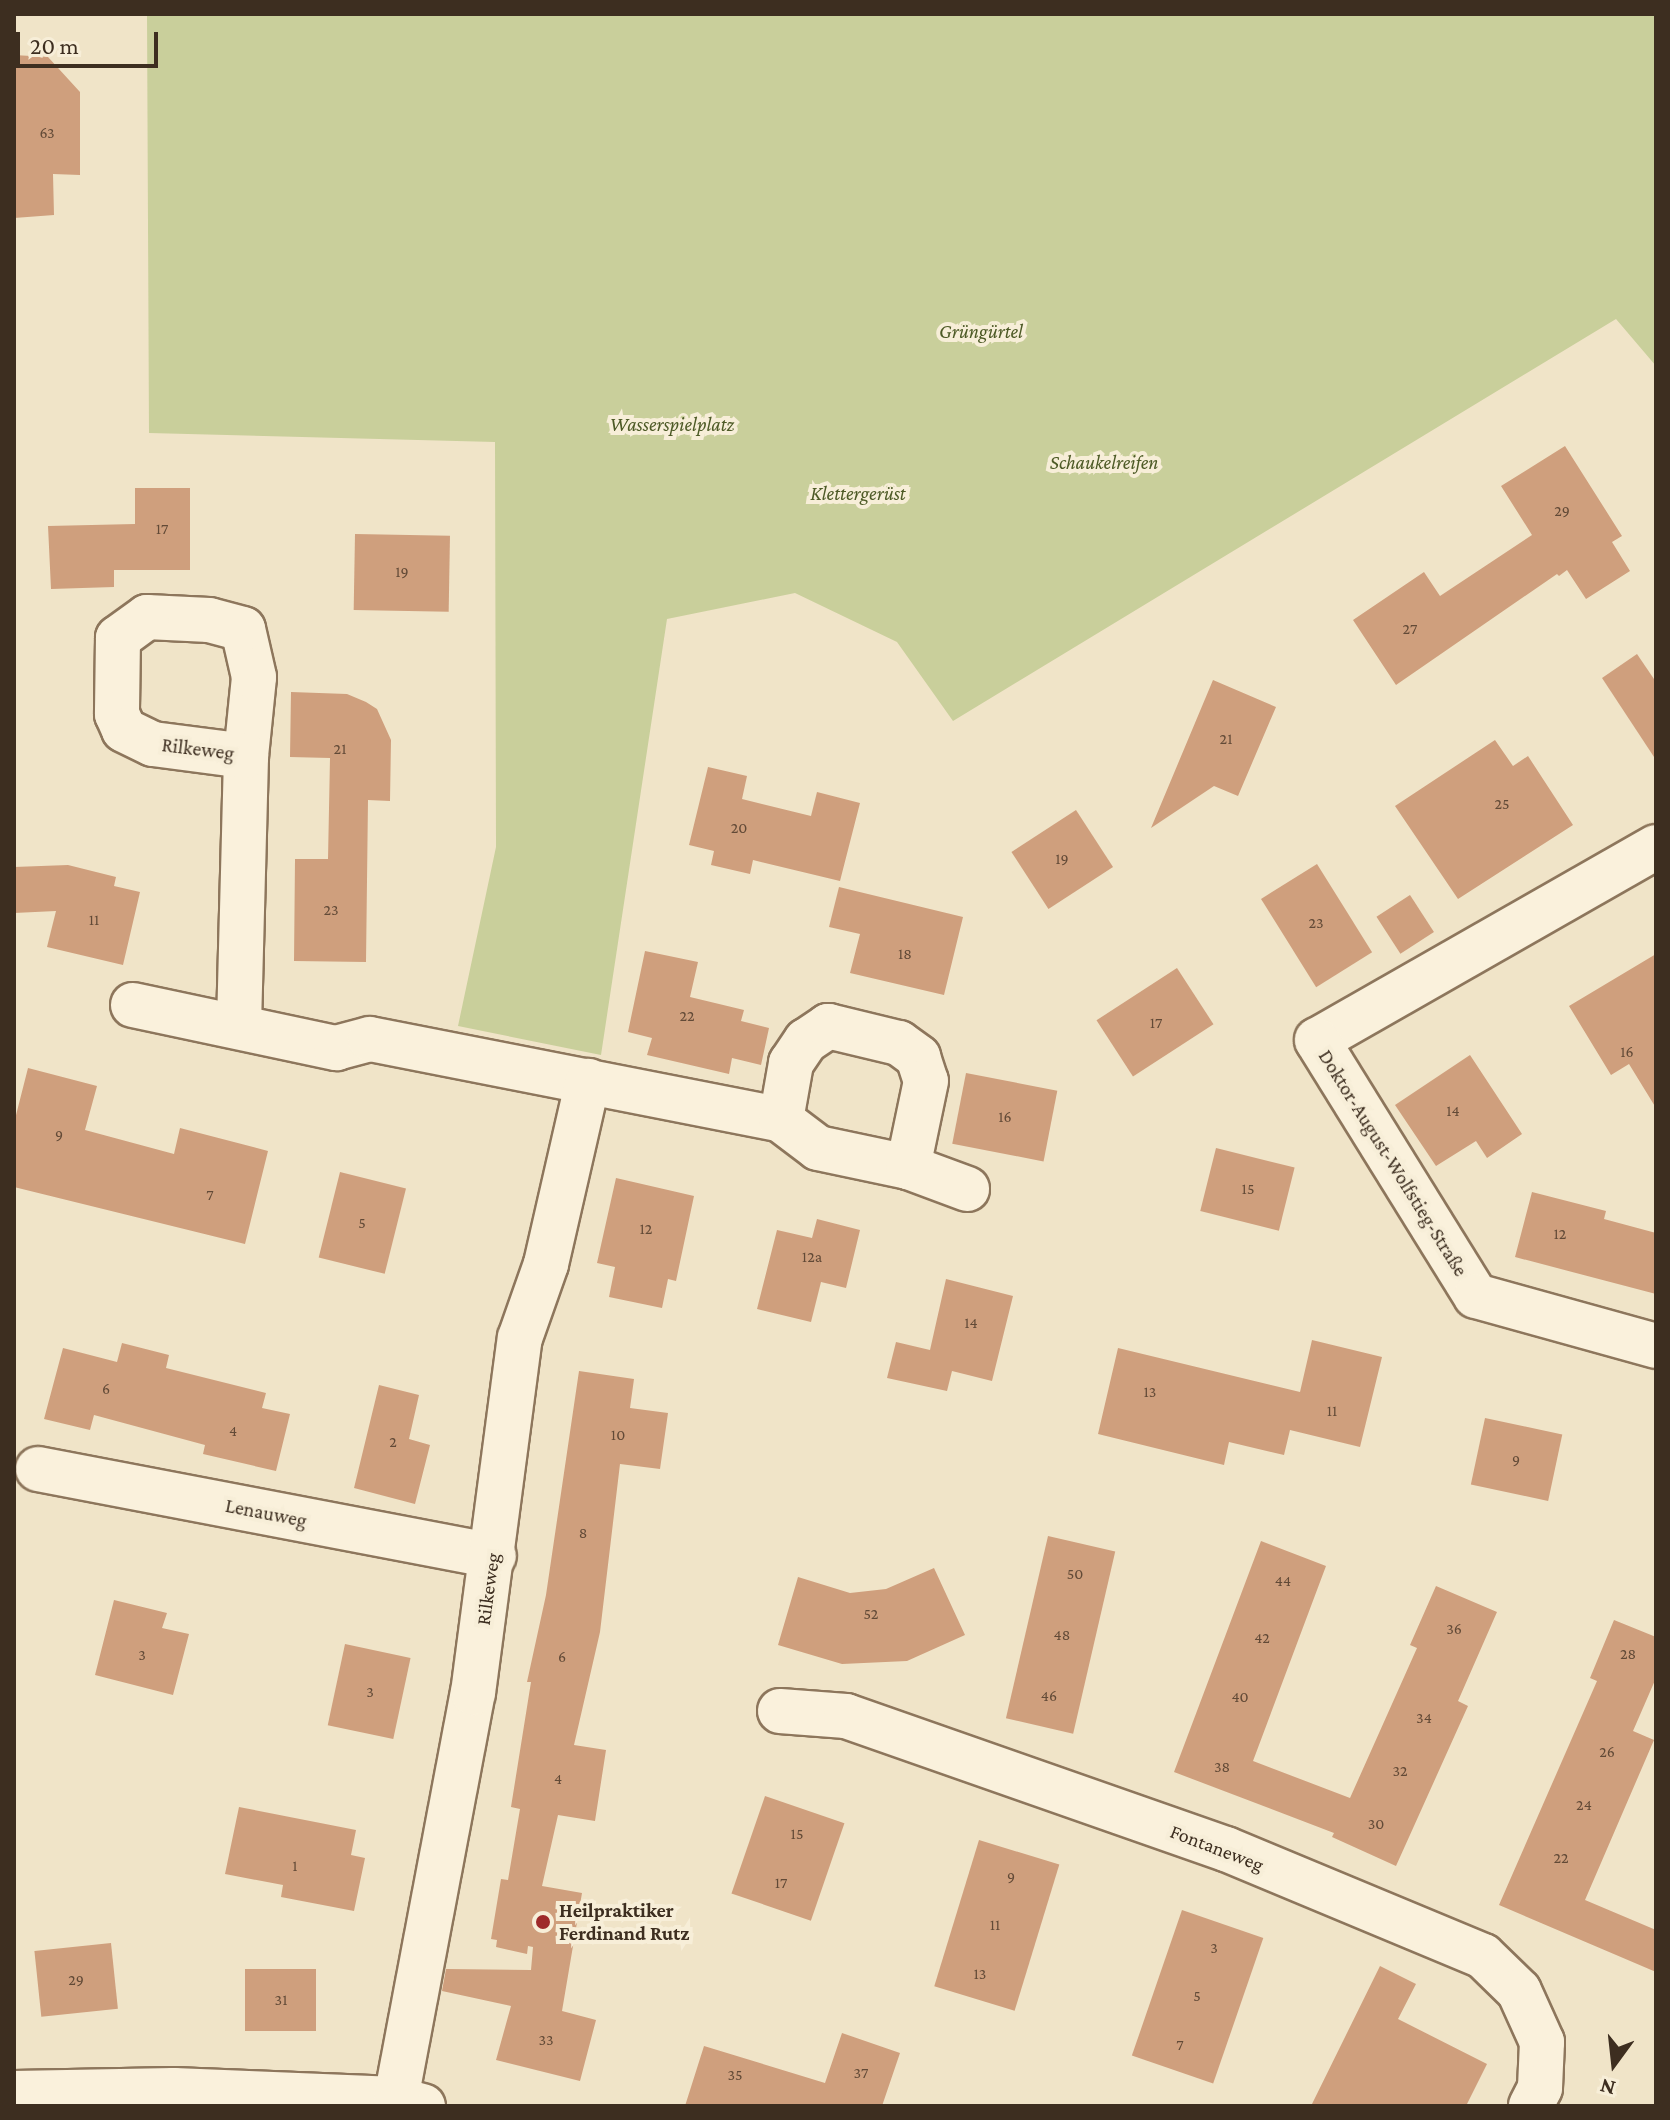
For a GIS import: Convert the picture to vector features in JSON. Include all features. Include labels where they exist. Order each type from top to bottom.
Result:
[{"type":"street","name":"Rilkeweg","points":[[239,1025],[246,756]]},
{"type":"street","name":"Doktor-August-Wolfstieg-Straße","points":[[1656,847],[1317,1040],[1476,1296],[1656,1346]]},
{"type":"street","points":[[133,1005],[336,1048],[370,1039],[781,1120],[818,1148],[908,1167],[967,1189]]},
{"type":"street","points":[[781,1120],[791,1063],[806,1041],[828,1026],[899,1043],[918,1057],[926,1081],[908,1167]]},
{"type":"street","name":"Rilkeweg","points":[[410,2103],[494,1556],[520,1338],[546,1264],[588,1081]]},
{"type":"street","name":"Lenauweg","points":[[38,1469],[494,1556]]},
{"type":"street","name":"Fontaneweg","points":[[780,1711],[846,1716],[1226,1849],[1483,1956],[1519,1991],[1542,2042],[1540,2088],[1531,2106]]},
{"type":"street","points":[[14,2093],[174,2090],[410,2103]]},
{"type":"green space","name":"Grüngürtel","points":[[147,14],[1656,14],[1656,366],[1616,319],[953,721],[897,642],[795,593],[667,619],[601,1055],[458,1026],[496,847],[495,442],[149,433]]},
{"type":"building","points":[[14,55],[48,57],[80,92],[80,175],[53,174],[54,215],[14,218]]},
{"type":"building","points":[[1565,446],[1622,536],[1612,542],[1630,571],[1586,599],[1567,570],[1559,576],[1557,574],[1396,685],[1353,620],[1424,572],[1440,596],[1532,535],[1501,486]]},
{"type":"building","points":[[135,488],[190,488],[190,570],[114,570],[114,587],[51,589],[48,526],[135,524]]},
{"type":"building","points":[[355,534],[450,536],[449,612],[354,610]]},
{"type":"building","points":[[1637,654],[1656,682],[1656,760],[1602,678]]},
{"type":"building","points":[[1213,680],[1276,707],[1238,796],[1214,786],[1151,828]]},
{"type":"building","points":[[291,692],[347,694],[366,702],[377,709],[391,740],[390,801],[368,800],[366,962],[294,961],[295,859],[328,859],[330,758],[290,757]]},
{"type":"building","points":[[1495,740],[1513,766],[1528,756],[1573,825],[1458,899],[1395,806]]},
{"type":"building","points":[[708,767],[747,776],[742,799],[811,816],[817,792],[860,803],[840,881],[753,860],[750,874],[711,865],[714,851],[689,845]]},
{"type":"building","points":[[1076,810],[1113,867],[1048,909],[1011,852]]},
{"type":"building","points":[[1317,864],[1372,952],[1316,987],[1261,899]]},
{"type":"building","points":[[68,865],[116,877],[114,886],[140,892],[123,965],[47,947],[56,911],[14,913],[14,867]]},
{"type":"building","points":[[839,887],[963,917],[944,995],[850,973],[860,934],[829,927]]},
{"type":"building","points":[[1410,895],[1434,932],[1400,954],[1376,917]]},
{"type":"building","points":[[645,951],[698,962],[690,997],[744,1010],[741,1021],[769,1028],[761,1065],[732,1058],[729,1074],[647,1055],[652,1038],[628,1032]]},
{"type":"building","points":[[1656,954],[1656,1108],[1629,1064],[1611,1075],[1569,1006]]},
{"type":"building","points":[[1177,968],[1213,1024],[1133,1076],[1096,1020]]},
{"type":"building","points":[[1470,1055],[1522,1134],[1487,1158],[1476,1141],[1436,1166],[1395,1105]]},
{"type":"building","points":[[28,1068],[97,1086],[85,1130],[174,1154],[180,1128],[268,1151],[245,1244],[14,1187],[14,1123]]},
{"type":"building","points":[[966,1073],[1057,1091],[1044,1161],[952,1144]]},
{"type":"building","points":[[1216,1148],[1295,1168],[1279,1231],[1200,1211]]},
{"type":"building","points":[[340,1172],[406,1188],[385,1274],[319,1257]]},
{"type":"building","points":[[616,1178],[694,1196],[676,1281],[668,1279],[662,1308],[609,1297],[615,1267],[597,1263]]},
{"type":"building","points":[[1532,1192],[1606,1211],[1604,1219],[1656,1233],[1656,1294],[1515,1257]]},
{"type":"building","points":[[817,1219],[860,1230],[846,1288],[821,1282],[811,1322],[757,1309],[777,1230],[812,1238]]},
{"type":"building","points":[[946,1279],[1013,1296],[992,1381],[952,1371],[947,1391],[887,1378],[896,1342],[930,1350]]},
{"type":"building","points":[[1312,1340],[1382,1357],[1360,1447],[1290,1430],[1284,1455],[1229,1442],[1224,1465],[1098,1434],[1118,1348],[1300,1392]]},
{"type":"building","points":[[122,1343],[169,1355],[166,1368],[266,1393],[262,1408],[290,1414],[276,1471],[203,1454],[205,1445],[94,1415],[90,1430],[44,1419],[63,1348],[117,1362]]},
{"type":"building","points":[[579,1371],[634,1379],[630,1408],[668,1413],[660,1469],[620,1464],[600,1632],[574,1745],[606,1750],[595,1821],[558,1815],[542,1886],[582,1893],[562,2011],[596,2020],[580,2081],[496,2060],[511,2006],[442,1991],[446,1969],[531,1970],[533,1947],[528,1946],[527,1954],[496,1947],[497,1940],[491,1939],[501,1879],[508,1880],[520,1809],[511,1807],[531,1682],[527,1682],[546,1595]]},
{"type":"building","points":[[379,1385],[419,1395],[409,1439],[430,1445],[415,1504],[354,1488]]},
{"type":"building","points":[[1485,1418],[1562,1434],[1548,1501],[1471,1485]]},
{"type":"building","points":[[1048,1536],[1115,1552],[1073,1734],[1006,1718]]},
{"type":"building","points":[[1261,1541],[1326,1566],[1253,1761],[1350,1798],[1417,1648],[1410,1645],[1436,1586],[1497,1612],[1458,1701],[1468,1706],[1396,1866],[1332,1837],[1334,1833],[1174,1772]]},
{"type":"building","points":[[934,1568],[965,1635],[907,1661],[842,1664],[778,1645],[798,1577],[850,1593],[886,1589]]},
{"type":"building","points":[[114,1600],[167,1613],[162,1628],[189,1634],[173,1695],[95,1675]]},
{"type":"building","points":[[1614,1620],[1656,1637],[1656,1678],[1633,1731],[1654,1740],[1585,1900],[1656,1930],[1656,1972],[1499,1905],[1597,1681],[1590,1678]]},
{"type":"building","points":[[345,1644],[411,1658],[393,1739],[328,1725]]},
{"type":"building","points":[[765,1796],[844,1823],[811,1921],[731,1893]]},
{"type":"building","points":[[239,1807],[356,1830],[351,1855],[365,1858],[354,1911],[281,1897],[283,1885],[225,1874]]},
{"type":"building","points":[[979,1840],[1059,1865],[1015,2011],[934,1986]]},
{"type":"building","points":[[1182,1910],[1263,1938],[1213,2084],[1132,2056]]},
{"type":"building","points":[[111,1943],[118,2009],[41,2017],[34,1951]]},
{"type":"building","points":[[1380,1966],[1416,1984],[1398,2019],[1487,2064],[1466,2106],[1311,2106]]},
{"type":"building","points":[[245,1969],[316,1969],[316,2031],[245,2031]]},
{"type":"building","points":[[842,2033],[900,2053],[882,2106],[685,2106],[704,2046],[825,2083]]},
{"type":"place","name":"Heilpraktiker Ferdinand Rutz","points":[[543,1922]]},
{"type":"park label","name":"Wasserspielplatz","points":[[672,424]]},
{"type":"park label","name":"Schaukelreifen","points":[[1104,462]]},
{"type":"park label","name":"Klettergerüst","points":[[858,493]]}]
